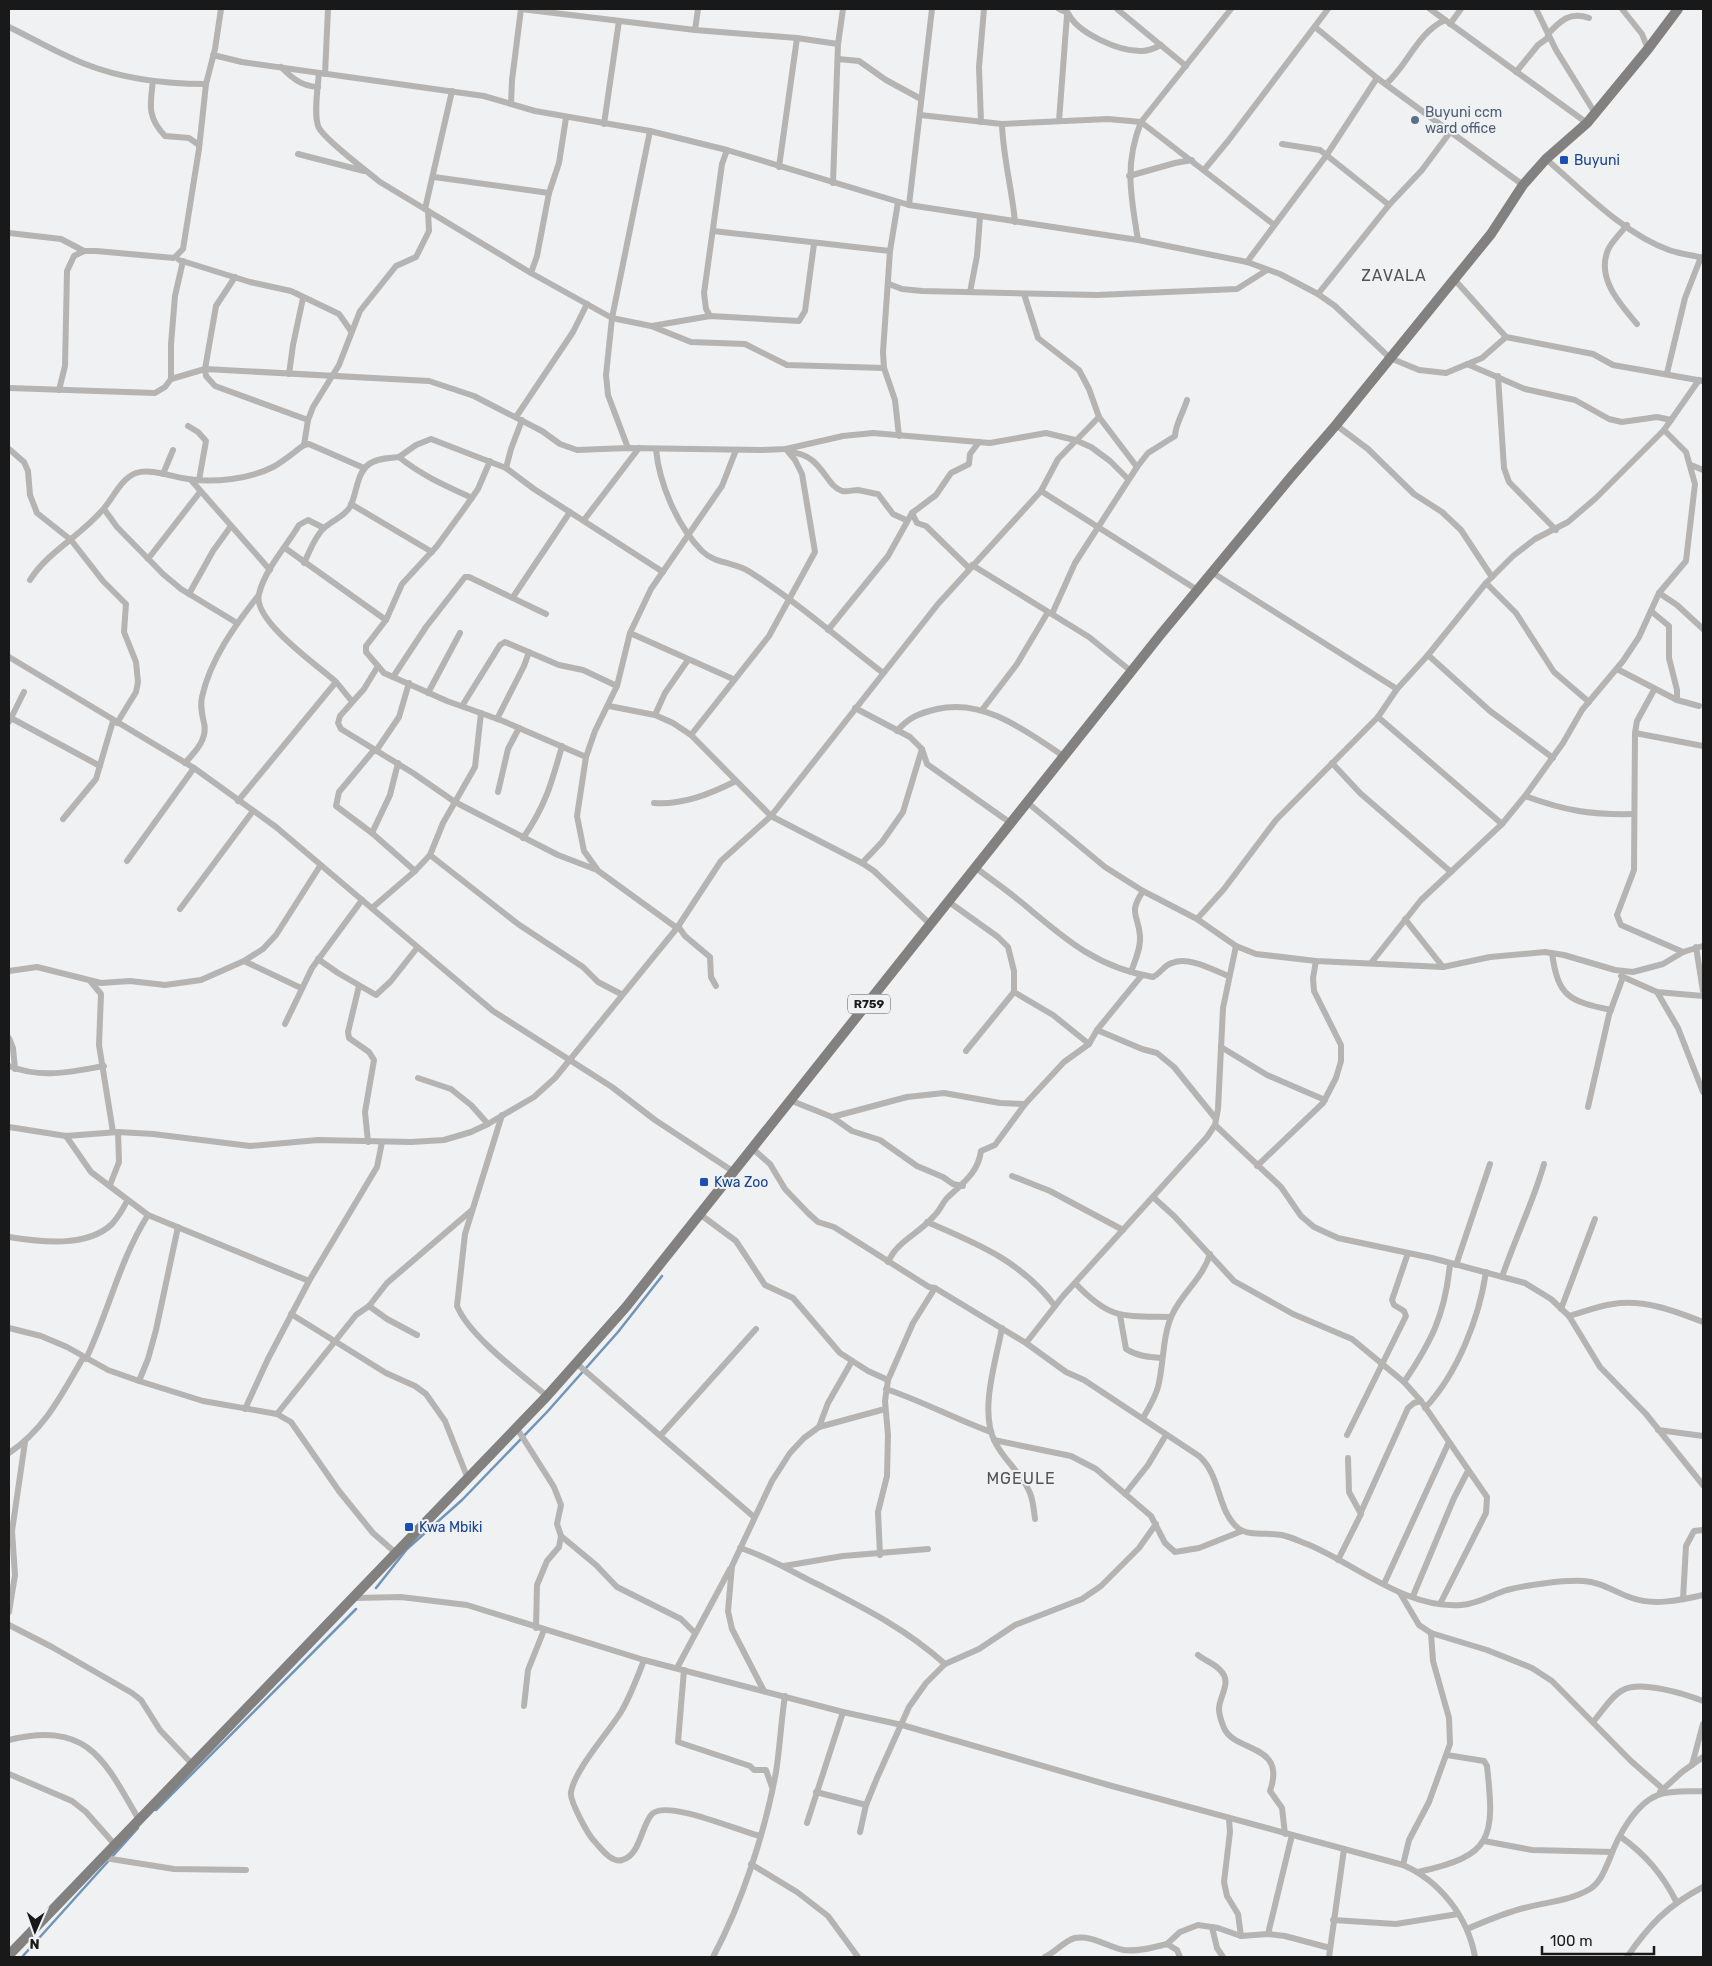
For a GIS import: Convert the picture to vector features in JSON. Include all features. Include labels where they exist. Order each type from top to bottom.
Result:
[{"type":"main road","name":"R759","points":[[9,1955],[355,1598],[547,1396],[626,1307],[1132,672],[1454,279],[1490,234],[1523,186],[1546,159],[1587,123],[1648,50],[1678,9]]},
{"type":"street","points":[[174,258],[183,249],[200,149],[206,84],[214,55],[221,9]]},
{"type":"street","points":[[328,9],[322,74],[318,87],[316,118],[318,128],[368,172],[531,273],[612,318],[651,326],[691,342],[745,344],[787,365],[884,368]]},
{"type":"street","points":[[511,104],[512,80],[521,9],[695,30],[797,38],[838,44]]},
{"type":"street","points":[[695,30],[698,9]]},
{"type":"street","points":[[833,183],[838,44],[843,9]]},
{"type":"street","points":[[909,205],[932,9]]},
{"type":"street","points":[[981,122],[979,67],[984,9]]},
{"type":"street","points":[[1059,9],[1068,11]]},
{"type":"street","points":[[1117,9],[1126,12],[1186,66]]},
{"type":"street","points":[[1138,240],[1129,176],[1131,151],[1141,122],[1231,9]]},
{"type":"street","points":[[1204,170],[1328,9]]},
{"type":"street","points":[[1430,9],[1587,123]]},
{"type":"street","points":[[1386,84],[1434,26],[1448,22],[1461,9]]},
{"type":"street","points":[[1536,9],[1549,35],[1595,113]]},
{"type":"street","points":[[1622,9],[1642,34],[1648,50]]},
{"type":"street","points":[[1068,11],[1071,20],[1085,32],[1120,48],[1142,52],[1161,45]]},
{"type":"street","points":[[1059,121],[1068,11]]},
{"type":"street","points":[[1516,72],[1562,19],[1576,16],[1589,18]]},
{"type":"street","points":[[604,124],[619,21]]},
{"type":"street","points":[[1315,26],[1377,78],[1523,186]]},
{"type":"street","points":[[9,27],[86,64],[152,81],[175,84],[206,84]]},
{"type":"street","points":[[779,167],[797,38]]},
{"type":"street","points":[[214,55],[242,62],[484,96],[566,118],[650,131],[727,150],[909,205],[1138,240],[1247,262],[1280,274],[1318,294],[1335,306],[1390,358],[1419,370],[1446,373],[1482,358],[1506,337]]},
{"type":"street","points":[[838,58],[859,61],[886,80],[921,99]]},
{"type":"street","points":[[281,67],[293,79],[303,84],[318,87]]},
{"type":"street","points":[[1247,262],[1273,224],[1326,156],[1377,78]]},
{"type":"street","points":[[152,81],[151,108],[154,123],[165,136],[189,138],[199,145],[200,149]]},
{"type":"street","points":[[304,445],[308,420],[313,408],[333,377],[360,311],[396,266],[416,257],[429,231],[427,210],[435,163],[452,91]]},
{"type":"street","points":[[920,115],[1002,124],[1125,118],[1141,122],[1273,224]]},
{"type":"street","points":[[531,273],[537,256],[549,193],[559,163],[566,118]]},
{"type":"street","points":[[1002,124],[1003,151],[1012,192],[1015,222]]},
{"type":"street","points":[[628,448],[607,388],[606,375],[612,318],[650,131]]},
{"type":"street","points":[[1318,294],[1389,205],[1422,170],[1451,131]]},
{"type":"street","points":[[1282,144],[1320,150],[1389,205]]},
{"type":"street","points":[[710,316],[704,302],[722,164],[727,150]]},
{"type":"street","points":[[298,154],[368,172]]},
{"type":"street","points":[[1546,159],[1627,226],[1646,239],[1670,250],[1702,257],[1685,298],[1667,373]]},
{"type":"street","points":[[1129,176],[1175,162],[1192,160]]},
{"type":"street","points":[[434,177],[549,193]]},
{"type":"street","points":[[898,202],[890,252],[883,352],[884,368],[895,400],[898,436]]},
{"type":"street","points":[[970,292],[977,256],[980,216]]},
{"type":"street","points":[[1627,226],[1608,250],[1605,275],[1612,292],[1636,324]]},
{"type":"street","points":[[713,231],[890,252]]},
{"type":"street","points":[[9,233],[61,239],[84,251],[174,258],[235,277],[292,291],[339,314],[351,332]]},
{"type":"street","points":[[651,326],[710,316],[799,322],[805,311],[814,244]]},
{"type":"street","points":[[59,390],[65,366],[68,265],[74,256],[84,251]]},
{"type":"street","points":[[171,379],[171,344],[175,296],[183,261]]},
{"type":"street","points":[[889,284],[902,289],[1097,295],[1237,289],[1266,270]]},
{"type":"street","points":[[235,277],[216,306],[205,369],[206,376],[215,386],[308,420]]},
{"type":"street","points":[[1197,919],[1224,889],[1276,820],[1378,717],[1397,689],[1428,655],[1486,583],[1513,556],[1535,539],[1556,530],[1596,498],[1664,430],[1701,380],[1613,365],[1594,354],[1506,337],[1454,279]]},
{"type":"street","points":[[888,299],[902,289]]},
{"type":"street","points":[[1024,294],[1038,338],[1078,370],[1089,389],[1099,417],[1136,467]]},
{"type":"street","points":[[289,374],[292,345],[303,298]]},
{"type":"street","points":[[506,468],[519,418],[573,332],[587,304]]},
{"type":"street","points":[[1467,364],[1525,389],[1547,392],[1575,400],[1609,418],[1622,422],[1657,417],[1671,420]]},
{"type":"street","points":[[9,388],[154,394],[165,387],[171,379],[205,369],[429,381],[474,396],[519,418],[560,444],[577,450],[638,448],[787,451],[796,453],[814,462],[823,470],[834,486],[843,491],[858,490],[878,494],[893,514],[906,520]]},
{"type":"street","points":[[1498,376],[1504,468],[1509,482],[1556,530]]},
{"type":"street","points":[[982,710],[1017,664],[1050,613],[1075,563],[1136,467],[1148,453],[1175,436],[1175,430],[1182,418],[1187,400]]},
{"type":"street","points":[[9,1127],[66,1136],[115,1132],[153,1134],[250,1146],[318,1140],[382,1142],[444,1140],[471,1132],[488,1124],[534,1097],[555,1078],[621,994],[678,927],[721,861],[771,816],[883,673],[971,566],[1041,491],[1058,460],[1099,417]]},
{"type":"street","points":[[1336,425],[1368,449],[1414,494],[1442,512],[1461,530],[1492,577]]},
{"type":"street","points":[[188,426],[198,432],[206,441],[199,480]]},
{"type":"street","points":[[1371,963],[1421,900],[1502,824],[1525,796],[1553,758],[1589,702],[1617,669],[1638,637],[1659,593],[1686,561],[1695,484],[1686,452],[1664,430]]},
{"type":"street","points":[[787,451],[859,434],[990,443],[1012,441],[1035,434],[1046,433],[1075,440],[1091,448],[1110,461],[1128,479]]},
{"type":"street","points":[[399,458],[416,445],[430,439],[490,461],[506,468],[662,572]]},
{"type":"street","points":[[828,630],[888,556],[906,520],[912,513],[936,495],[951,473],[969,464],[970,454],[979,442]]},
{"type":"street","points":[[30,580],[38,567],[71,540],[104,509],[128,478],[136,473],[163,474],[191,480],[244,477],[270,468],[304,445],[315,445],[364,468]]},
{"type":"street","points":[[584,520],[638,448]]},
{"type":"street","points":[[9,449],[24,462],[28,471],[30,495],[37,514],[71,540],[103,581],[126,604],[124,632],[136,662],[138,682],[136,692],[115,722],[96,778],[86,793],[63,819]]},
{"type":"street","points":[[656,449],[658,469],[688,534],[709,558],[736,564],[748,571],[790,599],[883,673]]},
{"type":"street","points":[[163,474],[173,450]]},
{"type":"street","points":[[598,870],[584,851],[577,816],[586,757],[595,731],[609,706],[617,686],[630,633],[651,589],[722,486],[736,450]]},
{"type":"street","points":[[691,735],[733,679],[769,636],[815,552],[802,474],[787,451]]},
{"type":"street","points":[[304,563],[315,540],[324,528],[340,518],[352,504],[364,468],[371,462],[384,458],[399,458],[434,481],[472,498]]},
{"type":"street","points":[[490,461],[472,498],[432,552],[402,584],[386,620],[366,646],[366,652],[384,673],[428,693],[497,718],[586,757]]},
{"type":"street","points":[[1691,465],[1703,470]]},
{"type":"street","points":[[191,480],[270,570]]},
{"type":"street","points":[[1041,491],[1199,591]]},
{"type":"street","points":[[148,560],[200,492]]},
{"type":"street","points":[[352,504],[432,552]]},
{"type":"street","points":[[104,509],[117,527],[148,560],[189,594],[237,623]]},
{"type":"street","points":[[513,598],[570,512]]},
{"type":"street","points":[[912,513],[917,523],[926,526],[971,566],[1089,637],[1132,672]]},
{"type":"street","points":[[186,763],[203,738],[205,725],[201,705],[202,695],[223,647],[237,623],[258,596],[270,570],[303,521],[313,522],[324,528]]},
{"type":"street","points":[[189,594],[213,551],[230,526]]},
{"type":"street","points":[[285,548],[386,620]]},
{"type":"street","points":[[1213,573],[1397,689]]},
{"type":"street","points":[[393,677],[426,627],[465,577],[546,614]]},
{"type":"street","points":[[1486,583],[1516,613],[1554,672],[1589,702]]},
{"type":"street","points":[[1659,593],[1677,605],[1703,629]]},
{"type":"street","points":[[258,596],[259,606],[275,628],[336,682],[352,701]]},
{"type":"street","points":[[1651,611],[1669,626],[1669,658],[1677,690],[1677,700]]},
{"type":"street","points":[[428,693],[460,633]]},
{"type":"street","points":[[630,633],[733,679]]},
{"type":"street","points":[[462,706],[500,645],[507,642],[559,665],[583,670],[617,686]]},
{"type":"street","points":[[497,718],[524,666],[529,652]]},
{"type":"street","points":[[1428,655],[1490,711],[1553,758]]},
{"type":"street","points":[[9,657],[194,768],[276,828],[493,1012],[570,1059],[734,1172]]},
{"type":"street","points":[[656,715],[665,693],[688,660]]},
{"type":"street","points":[[378,666],[364,689],[340,716],[339,727],[353,738],[398,764],[455,802],[558,855],[598,870],[678,927],[684,936],[710,957],[711,977],[716,986]]},
{"type":"street","points":[[1617,669],[1654,690],[1677,700],[1699,706]]},
{"type":"street","points":[[238,800],[336,682]]},
{"type":"street","points":[[409,683],[399,717],[375,751],[338,792],[335,803],[338,808],[372,832],[415,872]]},
{"type":"street","points":[[1654,690],[1637,721],[1635,733],[1634,870],[1618,910],[1618,922],[1683,952]]},
{"type":"street","points":[[24,692],[10,720],[100,766]]},
{"type":"street","points":[[609,706],[656,715],[673,722],[691,735],[771,816],[874,871],[931,925]]},
{"type":"street","points":[[897,731],[913,716],[923,712],[952,707],[982,710],[1020,728],[1066,757]]},
{"type":"street","points":[[855,708],[910,737],[922,749],[927,764],[934,770],[1012,824]]},
{"type":"street","points":[[372,908],[415,872],[430,856],[455,802],[470,778],[478,759],[482,713]]},
{"type":"street","points":[[1378,717],[1502,824]]},
{"type":"street","points":[[498,792],[508,749],[519,728]]},
{"type":"street","points":[[1635,733],[1703,746]]},
{"type":"street","points":[[523,838],[539,815],[547,796],[562,746]]},
{"type":"street","points":[[862,863],[882,842],[903,812],[922,749]]},
{"type":"street","points":[[1332,763],[1360,793],[1451,872]]},
{"type":"street","points":[[372,832],[390,795],[398,764]]},
{"type":"street","points":[[127,861],[194,768]]},
{"type":"street","points":[[654,803],[675,803],[707,794],[736,781]]},
{"type":"street","points":[[1525,796],[1577,812],[1594,815],[1634,814]]},
{"type":"street","points":[[1028,804],[1105,867],[1143,891],[1197,919],[1236,946],[1256,954],[1316,961],[1443,967],[1461,962],[1519,953],[1552,953],[1615,970],[1632,972],[1663,964],[1683,952],[1700,946],[1703,991]]},
{"type":"street","points":[[180,909],[253,811]]},
{"type":"street","points":[[430,856],[518,924],[583,967],[598,982],[621,994]]},
{"type":"street","points":[[9,971],[38,968],[91,982],[130,981],[165,985],[185,984],[201,980],[244,961],[263,949],[276,935],[320,866]]},
{"type":"street","points":[[976,868],[1076,948],[1113,967],[1142,975],[1156,976],[1171,963],[1184,962],[1229,976]]},
{"type":"street","points":[[1131,972],[1140,937],[1133,915],[1133,907],[1143,891]]},
{"type":"street","points":[[285,1024],[301,988],[318,959],[362,900]]},
{"type":"street","points":[[949,902],[998,937],[1008,947],[1014,971],[1014,992],[966,1051]]},
{"type":"street","points":[[1405,919],[1443,967]]},
{"type":"street","points":[[1026,1343],[1075,1283],[1207,1137],[1215,1122],[1220,1080],[1223,1008],[1236,946]]},
{"type":"street","points":[[318,959],[376,995],[380,993],[417,948]]},
{"type":"street","points":[[1552,953],[1558,984],[1565,994],[1588,1006],[1611,1010]]},
{"type":"street","points":[[244,961],[301,988]]},
{"type":"street","points":[[1257,1166],[1325,1100],[1336,1078],[1342,1045],[1314,991],[1313,978],[1316,961]]},
{"type":"street","points":[[1615,970],[1623,977],[1657,992],[1703,996]]},
{"type":"street","points":[[888,1262],[894,1250],[934,1216],[947,1198],[963,1186],[979,1162],[981,1151],[995,1145],[1025,1104],[1064,1062],[1089,1044],[1097,1030],[1142,975]]},
{"type":"street","points":[[1588,1107],[1611,1010],[1623,977]]},
{"type":"street","points":[[91,982],[101,994],[99,1045],[119,1162],[110,1185]]},
{"type":"street","points":[[359,986],[348,1032],[350,1038],[369,1052],[374,1060],[365,1112],[368,1142]]},
{"type":"street","points":[[1014,992],[1053,1015],[1089,1044]]},
{"type":"street","points":[[1657,992],[1678,1028],[1703,1092]]},
{"type":"street","points":[[1097,1030],[1157,1053],[1174,1067],[1215,1122],[1257,1166],[1281,1187],[1301,1216],[1314,1227],[1338,1238],[1408,1253],[1525,1283],[1551,1299],[1569,1316],[1600,1367],[1646,1414],[1703,1485]]},
{"type":"street","points":[[9,1038],[13,1048],[12,1068],[34,1075],[46,1075],[104,1066]]},
{"type":"street","points":[[1221,1048],[1267,1074],[1325,1100]]},
{"type":"street","points":[[418,1078],[451,1089],[471,1105],[488,1124]]},
{"type":"street","points":[[832,1117],[907,1097],[944,1093],[1000,1103],[1025,1104]]},
{"type":"street","points":[[792,1101],[832,1117],[852,1131],[880,1140],[917,1166],[943,1177],[952,1184],[963,1186]]},
{"type":"street","points":[[502,1115],[465,1234],[461,1255],[457,1306],[461,1317],[496,1353],[547,1396]]},
{"type":"street","points":[[66,1136],[91,1172],[148,1215],[309,1281]]},
{"type":"street","points":[[245,1409],[309,1281],[377,1167],[382,1142]]},
{"type":"street","points":[[752,1148],[770,1164],[785,1189],[818,1222],[834,1227],[929,1287],[935,1288],[1002,1328],[1066,1372],[1084,1380],[1143,1418],[1208,1464],[1231,1520],[1242,1531]]},
{"type":"street","points":[[1404,1382],[1438,1324],[1453,1265],[1490,1164]]},
{"type":"street","points":[[1502,1277],[1514,1243],[1530,1210],[1544,1164]]},
{"type":"street","points":[[1012,1176],[1050,1191],[1123,1230]]},
{"type":"street","points":[[1153,1197],[1174,1216],[1234,1281],[1292,1314],[1352,1339],[1404,1382],[1421,1401],[1487,1497],[1488,1505],[1482,1521],[1440,1604]]},
{"type":"street","points":[[9,1237],[46,1241],[86,1238],[99,1233],[112,1224],[127,1201]]},
{"type":"street","points":[[277,1414],[356,1316],[369,1306],[387,1283],[473,1209]]},
{"type":"street","points":[[9,1453],[25,1442],[54,1408],[85,1358],[100,1329],[125,1256],[148,1215]]},
{"type":"street","points":[[700,1215],[736,1241],[765,1285],[793,1298],[840,1353],[888,1380]]},
{"type":"street","points":[[1562,1309],[1595,1220]]},
{"type":"street","points":[[927,1222],[1011,1263],[1033,1279],[1055,1306]]},
{"type":"street","points":[[139,1381],[148,1359],[156,1330],[162,1292],[178,1227]]},
{"type":"street","points":[[1347,1435],[1381,1362],[1406,1316],[1404,1311],[1394,1305],[1392,1300],[1408,1253]]},
{"type":"street","points":[[1143,1418],[1153,1401],[1158,1386],[1171,1316],[1183,1296],[1207,1264],[1210,1254]]},
{"type":"street","points":[[1425,1408],[1440,1392],[1470,1332],[1482,1301],[1486,1272]]},
{"type":"street","points":[[1075,1283],[1105,1310],[1120,1315],[1171,1316]]},
{"type":"street","points":[[880,1555],[878,1512],[887,1476],[886,1389],[888,1380],[913,1323],[935,1288]]},
{"type":"street","points":[[1569,1316],[1610,1304],[1631,1302],[1662,1308],[1703,1322]]},
{"type":"street","points":[[369,1306],[387,1320],[417,1335]]},
{"type":"street","points":[[291,1314],[318,1332],[337,1340],[386,1373],[415,1386],[426,1394],[445,1421],[468,1479]]},
{"type":"street","points":[[1120,1315],[1126,1349],[1146,1357],[1162,1358]]},
{"type":"street","points":[[9,1328],[41,1336],[67,1347],[85,1358],[139,1381],[203,1401],[277,1414],[291,1422],[339,1491],[373,1533],[396,1554]]},
{"type":"street","points":[[662,1435],[756,1328]]},
{"type":"street","points":[[1002,1328],[987,1417],[994,1440],[1004,1458],[1024,1481],[1031,1494],[1035,1519]]},
{"type":"street","points":[[819,1427],[828,1403],[852,1361]]},
{"type":"street","points":[[576,1363],[662,1435],[754,1517]]},
{"type":"street","points":[[886,1389],[924,1402],[960,1421],[991,1432]]},
{"type":"street","points":[[1338,1560],[1408,1408],[1414,1403],[1421,1401]]},
{"type":"street","points":[[772,1789],[766,1770],[754,1770],[750,1766],[678,1742],[680,1669],[695,1633],[732,1566],[772,1481],[790,1453],[804,1438],[819,1427],[885,1409]]},
{"type":"street","points":[[516,1427],[554,1488],[561,1505],[557,1524],[561,1536],[559,1547],[547,1561],[537,1585],[536,1628]]},
{"type":"street","points":[[1658,1430],[1703,1436]]},
{"type":"street","points":[[1125,1494],[1148,1465],[1166,1436]]},
{"type":"street","points":[[994,1440],[1071,1456],[1096,1469],[1151,1516],[1165,1543],[1175,1552],[1199,1548],[1242,1531],[1284,1535],[1338,1560],[1400,1593],[1440,1604],[1474,1603],[1526,1586],[1580,1581],[1597,1582],[1632,1598],[1644,1601],[1683,1599],[1703,1595]]},
{"type":"street","points":[[9,1612],[15,1575],[12,1531],[25,1442]]},
{"type":"street","points":[[1384,1584],[1449,1442]]},
{"type":"street","points":[[1348,1458],[1350,1492],[1361,1512]]},
{"type":"street","points":[[1413,1596],[1454,1498],[1468,1471]]},
{"type":"street","points":[[860,1832],[866,1805],[910,1706],[926,1684],[945,1664],[979,1649],[1015,1625],[1088,1594],[1119,1570],[1156,1524]]},
{"type":"street","points":[[1683,1599],[1688,1540],[1694,1531],[1703,1530]]},
{"type":"street","points":[[561,1536],[596,1565],[617,1587],[680,1619],[695,1633]]},
{"type":"street","points":[[740,1548],[767,1556],[783,1567],[860,1605],[920,1641],[945,1664]]},
{"type":"street","points":[[783,1567],[843,1556],[880,1555],[928,1549]]},
{"type":"street","points":[[732,1566],[728,1611],[732,1630],[764,1690]]},
{"type":"street","points":[[1400,1593],[1419,1625],[1431,1633],[1487,1650],[1532,1668],[1552,1681],[1631,1761],[1663,1789]]},
{"type":"street","points":[[355,1598],[377,1596],[429,1599],[467,1605],[644,1660],[843,1712],[902,1724],[1289,1835],[1403,1865],[1418,1872],[1436,1886],[1458,1914],[1467,1929],[1475,1957]]},
{"type":"street","points":[[9,1625],[132,1692],[141,1700],[160,1730],[192,1765]]},
{"type":"street","points":[[524,1706],[528,1670],[544,1630]]},
{"type":"street","points":[[1403,1865],[1409,1840],[1429,1802],[1450,1744],[1449,1718],[1433,1661],[1431,1633]]},
{"type":"street","points":[[1198,1655],[1220,1670],[1225,1678],[1226,1687],[1219,1709],[1224,1728],[1228,1734],[1258,1750],[1268,1759],[1274,1773],[1270,1790],[1282,1808],[1289,1835],[1268,1934]]},
{"type":"street","points":[[644,1660],[624,1706],[574,1783],[571,1799],[580,1814],[585,1829],[608,1855],[618,1861],[623,1860],[633,1852],[646,1824],[658,1810],[674,1811],[734,1826],[746,1833],[760,1836]]},
{"type":"street","points":[[1593,1722],[1621,1690],[1630,1687],[1668,1691],[1703,1701]]},
{"type":"street","points":[[713,1957],[721,1942],[760,1836],[772,1789],[785,1696]]},
{"type":"street","points":[[807,1823],[843,1712]]},
{"type":"street","points":[[1692,1765],[1703,1724]]},
{"type":"street","points":[[9,1740],[46,1734],[67,1736],[84,1745],[99,1756],[114,1776],[139,1820]]},
{"type":"street","points":[[1418,1872],[1446,1866],[1466,1858],[1477,1850],[1484,1841],[1490,1816],[1487,1766],[1484,1761],[1447,1755]]},
{"type":"street","points":[[1467,1929],[1495,1917],[1576,1895],[1590,1889],[1598,1883],[1612,1852],[1638,1810],[1703,1757]]},
{"type":"street","points":[[9,1774],[72,1801],[86,1812],[116,1846]]},
{"type":"street","points":[[1658,1795],[1703,1791]]},
{"type":"street","points":[[816,1792],[866,1805]]},
{"type":"street","points":[[1229,1818],[1230,1832],[1224,1882],[1227,1896],[1238,1914],[1241,1936]]},
{"type":"street","points":[[1621,1837],[1641,1852],[1654,1865],[1676,1901]]},
{"type":"street","points":[[1484,1841],[1532,1850],[1612,1852]]},
{"type":"street","points":[[1329,1957],[1344,1849]]},
{"type":"street","points":[[104,1858],[174,1869],[246,1870]]},
{"type":"street","points":[[751,1864],[797,1892],[828,1916],[858,1957]]},
{"type":"street","points":[[1627,1957],[1646,1930],[1676,1901],[1703,1887]]},
{"type":"street","points":[[1333,1920],[1396,1924],[1458,1914]]},
{"type":"street","points":[[1045,1957],[1056,1952],[1073,1938],[1105,1943],[1125,1950],[1140,1950],[1167,1944],[1180,1932],[1198,1925],[1212,1927],[1241,1936],[1268,1934],[1330,1948]]},
{"type":"street","points":[[1212,1927],[1217,1948],[1223,1957]]},
{"type":"street","points":[[1167,1944],[1177,1950],[1180,1957]]},
{"type":"waterway","points":[[376,1588],[407,1549],[462,1500],[547,1412],[618,1332],[662,1276]]},
{"type":"waterway","points":[[156,1810],[356,1609]]},
{"type":"waterway","points":[[22,1957],[138,1828]]},
{"type":"place","name":"Buyuni ccm ward office","points":[[1415,120]]},
{"type":"place","name":"Buyuni","points":[[1564,160]]},
{"type":"place","name":"Kwa Zoo","points":[[704,1182]]},
{"type":"place","name":"Kwa Mbiki","points":[[409,1527]]},
{"type":"district","name":"ZAVALA","points":[[1394,275]]},
{"type":"district","name":"MGEULE","points":[[1021,1478]]}]
